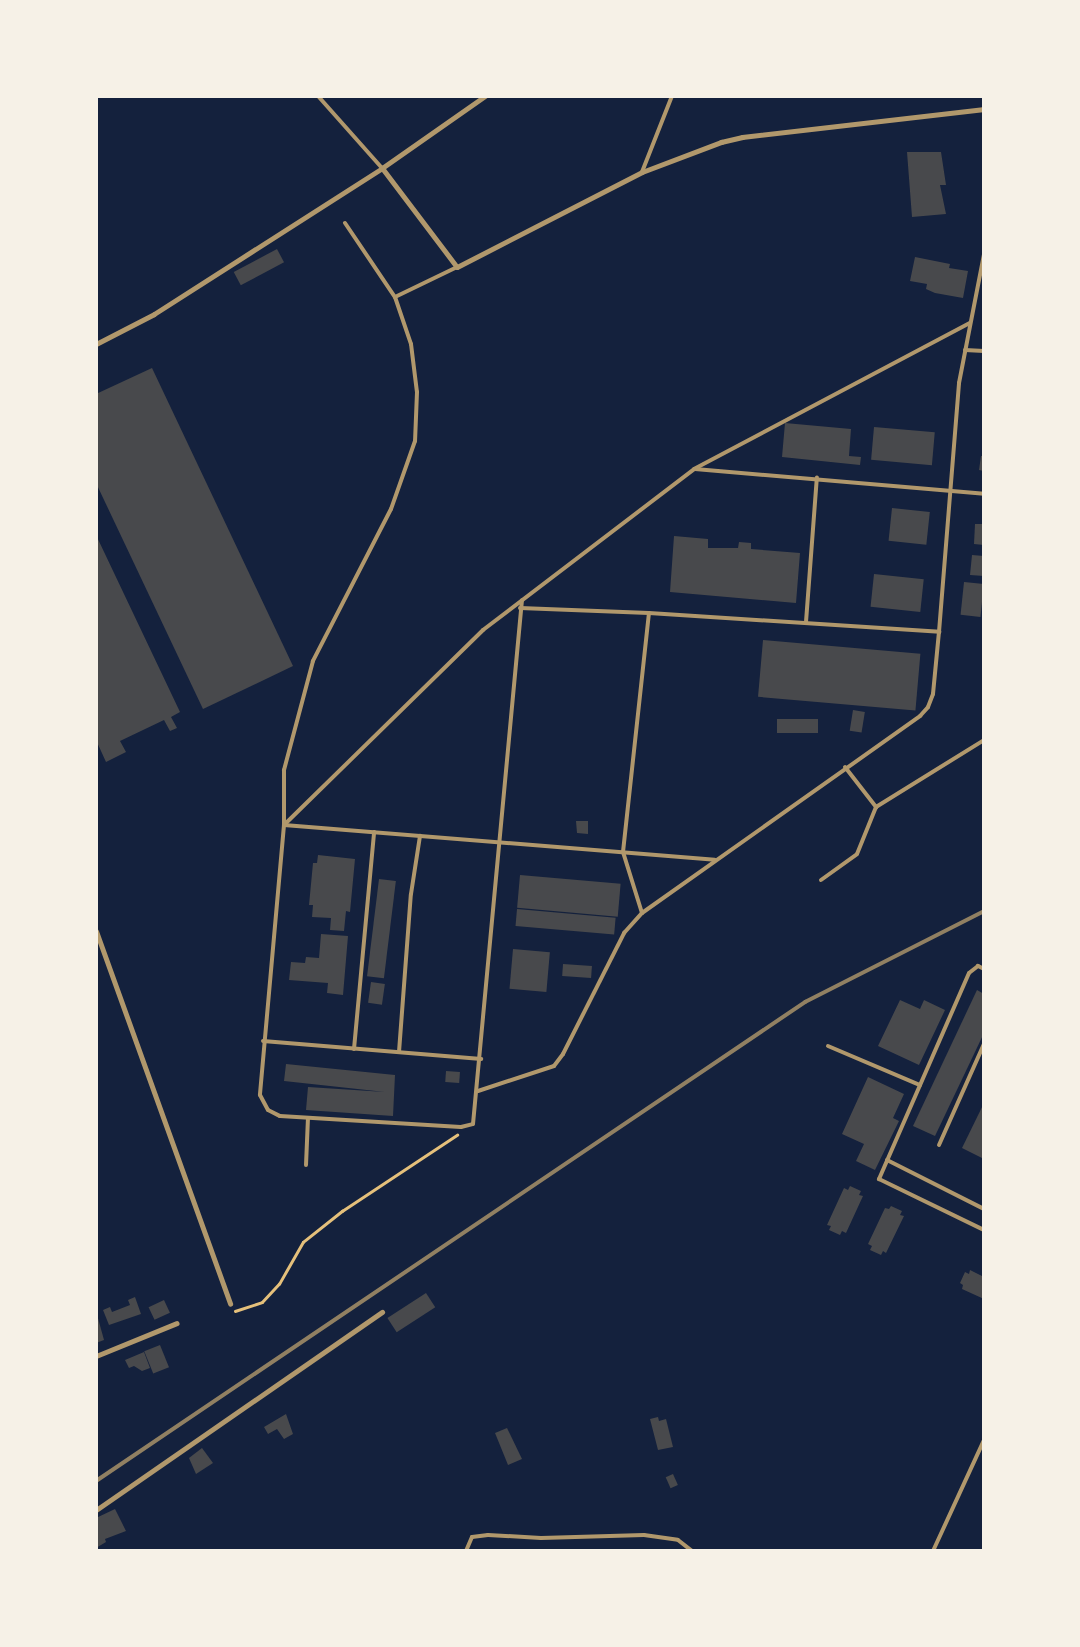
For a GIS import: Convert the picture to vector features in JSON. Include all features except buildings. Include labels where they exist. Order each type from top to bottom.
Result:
[{"type":"street","points":[[96,344],[154,314],[382,168],[484,96]]},
{"type":"street","points":[[382,168],[457,267],[642,172],[742,137],[984,109]]},
{"type":"street","points":[[96,931],[230,1304]]},
{"type":"street","points":[[96,1510],[382,1312]]},
{"type":"street","points":[[96,1356],[177,1323]]},
{"type":"lane","points":[[318,96],[382,168]]},
{"type":"lane","points":[[642,172],[672,96]]},
{"type":"lane","points":[[345,223],[395,298],[411,344],[417,392],[415,441],[390,509],[313,661],[284,770],[284,825],[263,1041],[260,1095],[268,1110],[280,1116],[461,1127],[473,1124],[481,1059],[522,600]]},
{"type":"lane","points":[[478,1091],[554,1066],[564,1054],[624,934],[642,913],[845,767],[920,716],[928,707],[933,694],[950,491],[965,350],[984,254]]},
{"type":"lane","points":[[395,298],[457,267]]},
{"type":"lane","points":[[977,282],[984,281]]},
{"type":"lane","points":[[284,825],[483,630],[694,468],[970,323]]},
{"type":"lane","points":[[965,350],[984,352]]},
{"type":"lane","points":[[694,468],[817,477],[984,494]]},
{"type":"lane","points":[[806,622],[817,477]]},
{"type":"lane","points":[[520,608],[649,613],[939,632]]},
{"type":"lane","points":[[642,913],[623,852],[649,613]]},
{"type":"lane","points":[[821,880],[857,854],[876,808],[984,740]]},
{"type":"lane","points":[[845,767],[876,808]]},
{"type":"lane","points":[[284,825],[715,860]]},
{"type":"lane","points":[[354,1049],[374,832]]},
{"type":"lane","points":[[399,1052],[411,894],[420,836]]},
{"type":"lane","points":[[984,968],[978,966],[969,973],[878,1179],[984,1230]]},
{"type":"lane","points":[[263,1041],[481,1059]]},
{"type":"lane","points":[[939,1145],[984,1044]]},
{"type":"lane","points":[[828,1046],[920,1085]]},
{"type":"lane","points":[[306,1165],[308,1118]]},
{"type":"lane","points":[[887,1160],[984,1210]]},
{"type":"lane","points":[[933,1551],[984,1440]]},
{"type":"lane","points":[[466,1551],[472,1537],[488,1535],[541,1538],[644,1535],[678,1540],[692,1551]]},
{"type":"path","points":[[230,1304],[235,1311],[242,1311],[262,1302],[279,1284],[303,1242],[342,1211],[473,1124]]},
{"type":"railway","points":[[96,1481],[805,1002],[984,911]]}]
